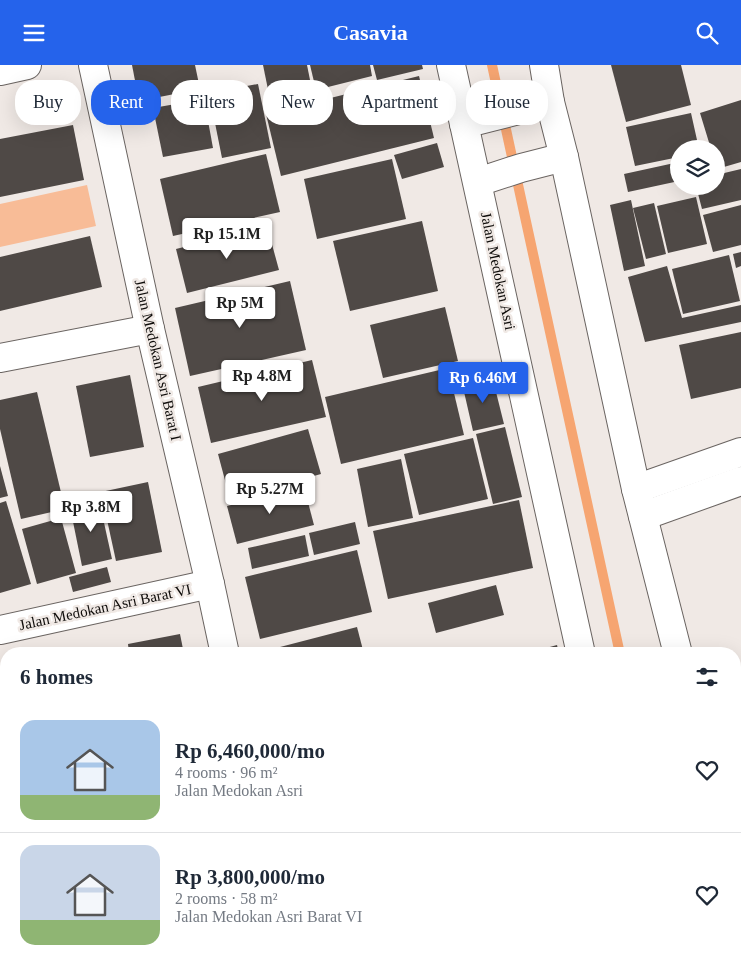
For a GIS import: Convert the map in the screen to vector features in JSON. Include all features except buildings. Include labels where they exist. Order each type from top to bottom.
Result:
[{"type":"street","points":[[0,71],[27,65]]},
{"type":"street","name":"Jalan Medokan Asri Barat I","points":[[93,65],[150,329],[224,647]]},
{"type":"street","name":"Jalan Medokan Asri","points":[[451,65],[466,108]]},
{"type":"street","points":[[542,80],[544,65]]},
{"type":"street","name":"Jalan Medokan Asri","points":[[472,125],[485,180],[580,647]]},
{"type":"street","points":[[544,125],[676,647]]},
{"type":"street","points":[[485,180],[554,159]]},
{"type":"street","points":[[0,358],[150,329]]},
{"type":"street","points":[[636,489],[741,452]]},
{"type":"street","points":[[643,516],[741,481]]},
{"type":"street","name":"Jalan Medokan Asri Barat VI","points":[[0,630],[210,584]]},
{"type":"shaded area","points":[[87,185],[96,226],[0,247],[0,204]]},
{"type":"waterway","points":[[492,65],[618,647]]}]
